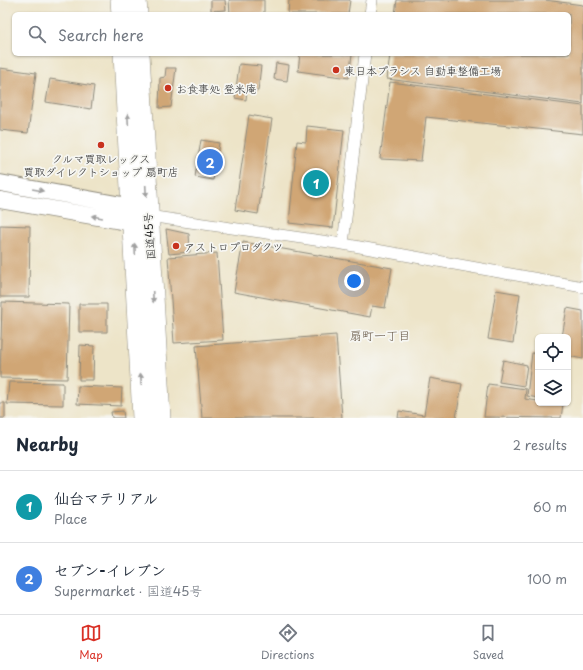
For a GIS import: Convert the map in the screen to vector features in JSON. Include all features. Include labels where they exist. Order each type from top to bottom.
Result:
[{"type":"highway","points":[[121,0],[122,12]]},
{"type":"highway","points":[[136,0],[137,12]]},
{"type":"highway","name":"国道45号","points":[[124,56],[138,215],[160,418]]},
{"type":"highway","name":"国道45号","points":[[139,56],[138,215],[143,418]]},
{"type":"street","points":[[370,12],[372,0]]},
{"type":"street","points":[[343,244],[366,56]]},
{"type":"street","points":[[0,183],[138,215]]},
{"type":"street","points":[[0,200],[138,215],[343,244],[583,287]]},
{"type":"building","points":[[211,0],[225,0],[226,10],[211,11]]},
{"type":"building","points":[[229,0],[264,0],[264,12],[230,12]]},
{"type":"building","points":[[289,0],[350,0],[348,12],[288,12]]},
{"type":"building","points":[[397,0],[545,0],[583,5],[583,104],[387,79],[390,56],[571,56],[571,12],[395,12]]},
{"type":"building","points":[[300,56],[352,56],[349,78],[298,71]]},
{"type":"building","points":[[276,63],[289,65],[287,81],[274,79]]},
{"type":"building","points":[[239,64],[261,66],[258,91],[247,89],[246,100],[235,98]]},
{"type":"building","points":[[0,68],[36,73],[28,133],[0,130]]},
{"type":"building","points":[[166,68],[176,68],[171,107],[159,108],[160,78],[165,77]]},
{"type":"building","points":[[50,79],[94,86],[91,109],[46,102]]},
{"type":"building","points":[[390,82],[583,106],[583,134],[426,117],[421,161],[380,159]]},
{"type":"building","points":[[249,115],[272,119],[258,214],[235,210]]},
{"type":"building","points":[[307,126],[344,130],[333,228],[289,223],[297,141],[306,142]]},
{"type":"building","points":[[201,140],[219,143],[213,180],[195,177]]},
{"type":"building","points":[[0,225],[30,226],[29,297],[0,297]]},
{"type":"building","points":[[166,229],[189,234],[190,252],[169,254]]},
{"type":"building","points":[[243,242],[392,268],[385,308],[372,306],[370,317],[234,292]]},
{"type":"building","points":[[217,253],[223,340],[174,343],[168,257]]},
{"type":"building","points":[[496,290],[520,294],[513,343],[488,339]]},
{"type":"building","points":[[2,302],[69,304],[67,379],[0,378]]},
{"type":"building","points":[[79,304],[107,304],[107,332],[79,332]]},
{"type":"building","points":[[567,308],[583,311],[583,359],[571,357],[571,334],[563,334]]},
{"type":"building","points":[[336,335],[342,418],[202,418],[196,346]]},
{"type":"building","points":[[80,345],[94,346],[93,380],[79,380]]},
{"type":"building","points":[[532,353],[535,354],[535,397],[527,396]]},
{"type":"building","points":[[503,360],[527,365],[524,386],[499,382]]},
{"type":"building","points":[[430,378],[462,384],[456,418],[398,418],[399,411],[424,415]]},
{"type":"building","points":[[9,382],[63,383],[63,405],[7,404]]},
{"type":"building","points":[[488,384],[526,389],[525,399],[535,401],[535,406],[563,406],[561,418],[484,417]]},
{"type":"building","points":[[78,386],[122,388],[121,406],[77,404]]},
{"type":"building","points":[[0,403],[5,403],[5,418],[0,418]]},
{"type":"building","points":[[123,411],[124,418],[112,418],[111,412]]},
{"type":"place","name":"東日本プラシス 自動車整備工場","points":[[336,70]]},
{"type":"place","name":"お食事処 登米庵","points":[[168,88]]},
{"type":"place","name":"クルマ買取レックス 買取ダイレクトショップ 扇町店","points":[[101,145]]},
{"type":"place","name":"セブン-イレブン","points":[[210,162]]},
{"type":"place","name":"仙台マテリアル","points":[[316,183]]},
{"type":"place","name":"アストロプロダクツ","points":[[176,246]]},
{"type":"district","name":"扇町一丁目","points":[[380,335]]}]
